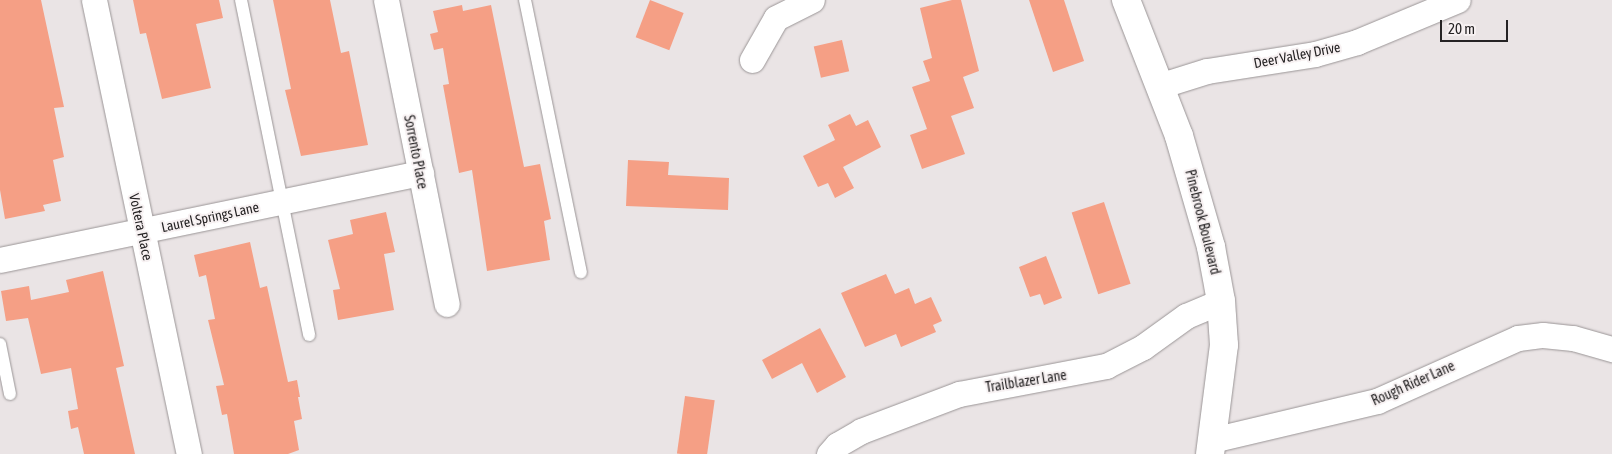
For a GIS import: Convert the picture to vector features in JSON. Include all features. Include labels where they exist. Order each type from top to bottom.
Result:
[{"type":"street","name":"Voltera Place","points":[[94,0],[189,454]]},
{"type":"street","name":"Sorrento Place","points":[[386,0],[447,304]]},
{"type":"street","points":[[752,60],[776,18],[812,0]]},
{"type":"street","name":"Pinebrook Boulevard","points":[[1126,0],[1196,187],[1221,301],[1224,345],[1211,447]]},
{"type":"street","name":"Deer Valley Drive","points":[[1159,86],[1206,71],[1315,54],[1349,45],[1458,0]]},
{"type":"street","name":"Laurel Springs Lane","points":[[0,260],[421,174]]},
{"type":"street","name":"Trailblazer Lane","points":[[829,454],[837,445],[860,431],[959,394],[1106,366],[1143,346],[1186,316],[1221,301]]},
{"type":"street","name":"Rough Rider Lane","points":[[1211,447],[1377,401],[1518,338],[1543,335],[1573,338],[1612,349]]},
{"type":"lane","points":[[241,0],[309,335]]},
{"type":"lane","points":[[525,0],[581,272]]},
{"type":"lane","points":[[0,344],[10,394]]},
{"type":"building","points":[[0,0],[41,0],[64,107],[54,108],[64,157],[53,160],[61,201],[43,205],[45,211],[5,219],[0,190]]},
{"type":"building","points":[[133,0],[219,0],[223,18],[196,24],[211,88],[162,99],[146,33],[140,34]]},
{"type":"building","points":[[273,0],[330,0],[341,53],[349,51],[368,145],[301,156],[285,90],[291,89]]},
{"type":"building","points":[[650,0],[684,13],[669,50],[636,37]]},
{"type":"building","points":[[952,0],[961,0],[979,71],[963,77],[974,108],[951,116],[965,154],[922,169],[910,135],[927,129],[912,87],[930,81],[923,61],[932,58],[920,8]]},
{"type":"building","points":[[1029,0],[1064,0],[1084,61],[1053,72]]},
{"type":"building","points":[[462,5],[463,11],[491,5],[524,167],[540,164],[551,219],[544,221],[550,260],[487,271],[472,170],[459,173],[443,85],[449,84],[443,48],[434,50],[430,34],[438,32],[433,11]]},
{"type":"building","points":[[842,40],[849,71],[821,78],[814,47]]},
{"type":"building","points":[[850,114],[856,126],[868,120],[881,147],[843,167],[854,188],[835,198],[828,183],[818,187],[803,156],[835,140],[828,125]]},
{"type":"building","points":[[628,160],[669,162],[668,175],[729,178],[728,210],[626,206]]},
{"type":"building","points":[[1104,202],[1131,284],[1098,294],[1072,213]]},
{"type":"building","points":[[386,212],[395,252],[384,254],[394,310],[338,320],[333,290],[340,289],[328,240],[353,234],[350,220]]},
{"type":"building","points":[[250,242],[260,288],[267,286],[288,382],[297,380],[302,419],[294,421],[299,450],[288,454],[234,454],[227,414],[222,415],[216,386],[224,385],[208,320],[215,319],[206,275],[199,277],[194,255]]},
{"type":"building","points":[[1046,256],[1062,298],[1044,305],[1040,294],[1030,297],[1019,267]]},
{"type":"building","points":[[103,271],[124,366],[116,368],[135,454],[84,454],[78,427],[71,429],[68,411],[78,409],[71,368],[41,374],[28,318],[6,321],[1,291],[29,286],[31,300],[69,292],[66,280]]},
{"type":"building","points":[[886,274],[895,294],[909,288],[915,304],[931,297],[942,321],[933,325],[936,332],[901,347],[896,334],[865,347],[841,293]]},
{"type":"building","points":[[820,328],[846,377],[817,393],[802,363],[772,379],[762,360]]},
{"type":"building","points":[[685,396],[715,400],[707,454],[677,453]]}]
